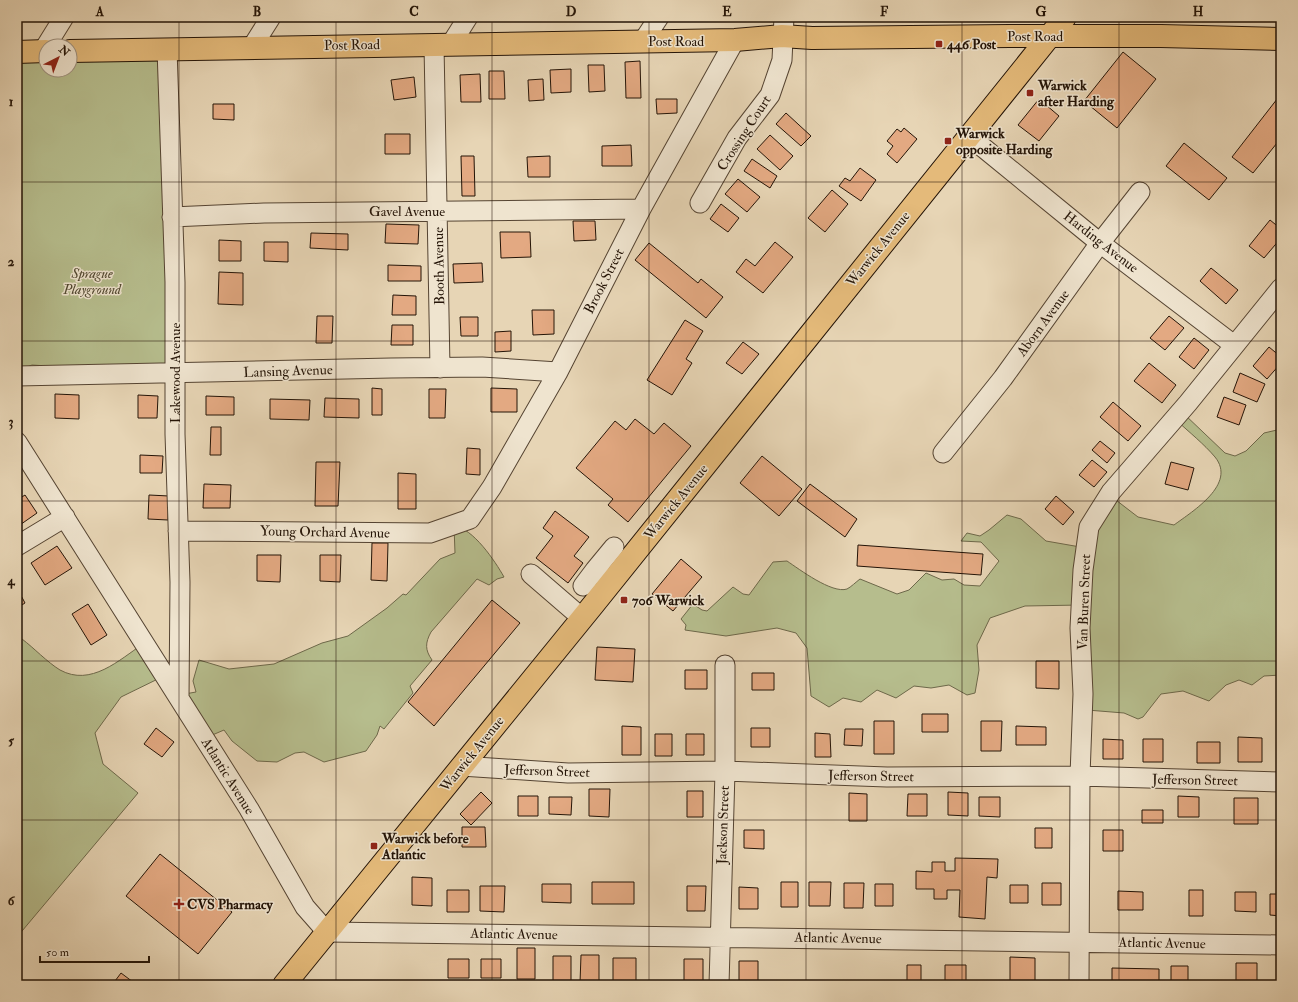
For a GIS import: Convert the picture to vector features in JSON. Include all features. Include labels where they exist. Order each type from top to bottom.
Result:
[{"type":"main road","name":"Warwick Avenue","points":[[284,985],[582,618],[603,576],[969,136],[1065,17]]},
{"type":"main road","name":"Post Road","points":[[78,51],[735,40],[783,27],[812,38],[1279,35]]},
{"type":"main road","points":[[17,52],[38,50]]},
{"type":"street","points":[[52,38],[64,17]]},
{"type":"street","points":[[252,47],[271,17]]},
{"type":"street","points":[[442,45],[468,17]]},
{"type":"street","points":[[643,41],[659,17]]},
{"type":"street","name":"Crossing Court","points":[[700,203],[737,138],[770,95],[782,60],[783,27]]},
{"type":"street","name":"Brook Street","points":[[470,519],[492,487],[558,372],[641,209],[735,40]]},
{"type":"street","name":"Booth Avenue","points":[[440,368],[438,211],[442,45]]},
{"type":"street","name":"Lakewood Avenue","points":[[166,49],[175,282],[175,374],[180,582],[179,698]]},
{"type":"street","name":"Harding Avenue","points":[[969,136],[1100,243],[1234,346]]},
{"type":"street","name":"Aborn Avenue","points":[[943,453],[1004,378],[1100,243],[1140,192]]},
{"type":"street","name":"Gavel Avenue","points":[[172,217],[264,212],[641,209]]},
{"type":"street","name":"Van Buren Street","points":[[1079,985],[1080,776],[1083,694],[1080,628],[1082,570],[1090,527],[1111,492],[1281,288]]},
{"type":"street","name":"Lansing Avenue","points":[[17,376],[440,368],[482,368],[558,372]]},
{"type":"street","name":"Atlantic Avenue","points":[[17,442],[249,809],[305,907],[327,932],[719,936],[1281,945]]},
{"type":"street","points":[[17,546],[65,517]]},
{"type":"street","name":"Young Orchard Avenue","points":[[178,531],[430,533],[470,519]]},
{"type":"street","points":[[583,586],[603,576],[614,547]]},
{"type":"street","points":[[531,574],[582,618]]},
{"type":"street","name":"Jackson Street","points":[[719,985],[719,936],[725,771],[725,664]]},
{"type":"street","name":"Jefferson Street","points":[[461,766],[568,773],[725,771],[887,777],[1080,776],[1281,782]]},
{"type":"green space","name":"Sprague Playground","points":[[164,48],[176,374],[32,365],[17,371],[17,51],[38,51],[38,78],[78,78],[78,50]]},
{"type":"green space","points":[[1183,413],[1225,453],[1235,456],[1246,451],[1264,433],[1277,430],[1281,423],[1281,675],[1264,676],[1252,685],[1239,680],[1226,685],[1209,701],[1183,691],[1161,694],[1143,717],[1138,719],[1124,713],[1087,710],[1081,605],[1025,606],[990,618],[977,645],[979,670],[975,693],[967,695],[949,685],[931,688],[914,686],[896,698],[877,690],[861,702],[843,698],[829,707],[811,696],[807,648],[796,633],[777,628],[726,636],[685,630],[686,625],[681,619],[693,604],[702,610],[707,611],[733,587],[743,594],[749,595],[773,562],[787,561],[807,575],[833,588],[841,590],[847,589],[860,579],[897,594],[909,590],[926,573],[942,580],[954,579],[964,585],[980,586],[999,561],[981,542],[961,541],[967,533],[980,536],[1007,515],[1021,519],[1046,541],[1086,548],[1112,497],[1138,517],[1174,525],[1210,496],[1217,487],[1221,477],[1220,467],[1215,457],[1176,420]]},
{"type":"green space","points":[[454,526],[469,533],[483,546],[504,577],[497,579],[489,585],[477,579],[431,632],[427,646],[428,653],[432,660],[410,686],[413,693],[384,729],[380,726],[377,735],[366,751],[324,762],[304,752],[295,753],[277,762],[257,761],[232,741],[224,730],[210,736],[179,695],[196,692],[193,681],[199,660],[229,669],[274,664],[322,643],[348,636],[387,608],[403,594],[406,595],[440,559],[455,553]]},
{"type":"green space","points":[[17,637],[22,639],[60,670],[71,674],[83,675],[94,673],[114,664],[143,644],[166,675],[121,697],[95,733],[103,764],[138,793],[17,937]]},
{"type":"building","points":[[1123,52],[1156,79],[1117,128],[1084,101]]},
{"type":"building","points":[[640,61],[641,98],[626,98],[625,62]]},
{"type":"building","points":[[588,65],[604,65],[605,91],[589,92]]},
{"type":"building","points":[[571,69],[571,92],[551,93],[550,70]]},
{"type":"building","points":[[489,71],[504,71],[505,99],[489,99]]},
{"type":"building","points":[[480,74],[481,102],[461,102],[460,75]]},
{"type":"building","points":[[414,77],[416,97],[394,100],[391,80]]},
{"type":"building","points":[[543,79],[544,100],[529,101],[528,80]]},
{"type":"building","points":[[1281,94],[1281,138],[1253,173],[1232,157]]},
{"type":"building","points":[[656,99],[677,99],[677,113],[657,114]]},
{"type":"building","points":[[1039,99],[1059,116],[1039,141],[1018,125]]},
{"type":"building","points":[[213,104],[234,104],[234,120],[213,119]]},
{"type":"building","points":[[786,113],[811,136],[801,146],[776,124]]},
{"type":"building","points":[[904,128],[917,139],[897,163],[887,154],[893,146],[887,141],[897,129],[901,132]]},
{"type":"building","points":[[385,134],[410,134],[410,154],[385,154]]},
{"type":"building","points":[[770,135],[793,156],[780,170],[757,149]]},
{"type":"building","points":[[1184,143],[1227,178],[1209,200],[1166,166]]},
{"type":"building","points":[[631,145],[632,166],[602,166],[602,146]]},
{"type":"building","points":[[461,156],[474,156],[475,196],[462,196]]},
{"type":"building","points":[[550,156],[550,177],[528,177],[527,157]]},
{"type":"building","points":[[752,159],[777,176],[770,188],[744,171]]},
{"type":"building","points":[[860,168],[876,180],[861,201],[839,186],[845,178],[850,181]]},
{"type":"building","points":[[738,179],[760,197],[747,212],[725,194]]},
{"type":"building","points":[[832,190],[848,204],[825,232],[808,218]]},
{"type":"building","points":[[721,204],[739,218],[728,232],[710,219]]},
{"type":"building","points":[[1270,220],[1281,229],[1281,238],[1264,258],[1249,246]]},
{"type":"building","points":[[573,221],[595,221],[596,240],[574,241]]},
{"type":"building","points":[[386,224],[419,225],[418,244],[385,243]]},
{"type":"building","points":[[500,232],[530,232],[531,257],[501,258]]},
{"type":"building","points":[[311,233],[348,234],[348,250],[310,248]]},
{"type":"building","points":[[219,240],[241,241],[241,261],[219,261]]},
{"type":"building","points":[[264,242],[288,242],[288,262],[264,261]]},
{"type":"building","points":[[775,242],[793,257],[763,293],[736,272],[746,259],[755,266]]},
{"type":"building","points":[[649,243],[698,283],[701,279],[723,297],[706,318],[635,260]]},
{"type":"building","points":[[482,263],[483,282],[454,283],[453,264]]},
{"type":"building","points":[[388,265],[421,266],[421,281],[388,281]]},
{"type":"building","points":[[1211,268],[1238,290],[1226,304],[1200,281]]},
{"type":"building","points":[[219,272],[243,273],[243,305],[218,304]]},
{"type":"building","points":[[393,295],[416,296],[416,315],[392,315]]},
{"type":"building","points":[[532,310],[554,310],[554,334],[533,335]]},
{"type":"building","points":[[317,316],[333,316],[332,343],[316,343]]},
{"type":"building","points":[[1169,316],[1184,328],[1165,350],[1150,338]]},
{"type":"building","points":[[460,317],[478,317],[478,336],[461,336]]},
{"type":"building","points":[[685,320],[703,331],[686,359],[692,363],[672,395],[647,380]]},
{"type":"building","points":[[392,325],[413,325],[413,345],[391,345]]},
{"type":"building","points":[[511,331],[511,351],[495,352],[495,332]]},
{"type":"building","points":[[1194,338],[1209,350],[1194,369],[1179,357]]},
{"type":"building","points":[[743,342],[759,354],[742,374],[726,363]]},
{"type":"building","points":[[1269,347],[1281,357],[1281,363],[1267,379],[1253,366]]},
{"type":"building","points":[[1149,363],[1176,385],[1162,403],[1134,381]]},
{"type":"building","points":[[1240,373],[1265,384],[1257,402],[1233,392]]},
{"type":"building","points":[[372,388],[382,389],[382,415],[372,415]]},
{"type":"building","points":[[491,388],[517,389],[517,412],[491,412]]},
{"type":"building","points":[[429,389],[446,389],[445,418],[429,418]]},
{"type":"building","points":[[55,394],[79,395],[79,419],[55,418]]},
{"type":"building","points":[[138,395],[158,396],[157,418],[138,418]]},
{"type":"building","points":[[206,396],[234,397],[234,415],[206,415]]},
{"type":"building","points":[[1224,397],[1246,405],[1239,425],[1217,417]]},
{"type":"building","points":[[325,398],[359,399],[359,418],[324,417]]},
{"type":"building","points":[[270,399],[310,400],[309,420],[270,419]]},
{"type":"building","points":[[1113,402],[1141,426],[1128,441],[1100,417]]},
{"type":"building","points":[[635,419],[654,434],[664,423],[691,446],[628,522],[608,505],[613,499],[576,468],[615,421],[626,430]]},
{"type":"building","points":[[211,427],[221,427],[221,455],[210,455]]},
{"type":"building","points":[[1100,441],[1115,453],[1107,463],[1092,450]]},
{"type":"building","points":[[467,448],[480,449],[480,475],[466,474]]},
{"type":"building","points":[[140,455],[163,456],[162,473],[140,473]]},
{"type":"building","points":[[762,456],[802,489],[779,516],[740,483]]},
{"type":"building","points":[[1092,460],[1107,472],[1094,487],[1079,475]]},
{"type":"building","points":[[316,462],[340,462],[338,506],[315,506]]},
{"type":"building","points":[[1171,462],[1194,468],[1188,490],[1165,484]]},
{"type":"building","points":[[398,473],[416,474],[416,509],[398,509]]},
{"type":"building","points":[[204,484],[231,485],[230,508],[203,508]]},
{"type":"building","points":[[810,484],[857,519],[845,537],[797,501]]},
{"type":"building","points":[[25,495],[37,513],[17,527],[17,500]]},
{"type":"building","points":[[149,495],[169,496],[168,520],[148,519]]},
{"type":"building","points":[[1056,496],[1074,512],[1063,525],[1045,509]]},
{"type":"building","points":[[555,511],[589,537],[574,556],[583,563],[568,583],[536,558],[553,536],[543,528]]},
{"type":"building","points":[[372,543],[388,543],[387,581],[371,580]]},
{"type":"building","points":[[858,545],[983,554],[981,575],[857,566]]},
{"type":"building","points":[[57,546],[72,568],[45,585],[31,563]]},
{"type":"building","points":[[257,555],[281,555],[280,582],[257,581]]},
{"type":"building","points":[[320,555],[341,555],[340,582],[320,581]]},
{"type":"building","points":[[681,559],[702,577],[673,611],[652,594]]},
{"type":"building","points":[[17,588],[25,603],[17,608]]},
{"type":"building","points":[[492,600],[520,623],[434,726],[408,702]]},
{"type":"building","points":[[88,604],[107,635],[91,645],[72,614]]},
{"type":"building","points":[[597,647],[635,649],[633,682],[595,680]]},
{"type":"building","points":[[1036,661],[1059,661],[1059,689],[1036,688]]},
{"type":"building","points":[[685,670],[707,670],[707,689],[685,689]]},
{"type":"building","points":[[752,673],[774,673],[774,690],[752,690]]},
{"type":"building","points":[[922,714],[948,714],[948,732],[922,732]]},
{"type":"building","points":[[874,721],[894,721],[894,754],[874,754]]},
{"type":"building","points":[[981,721],[1002,721],[1001,751],[981,751]]},
{"type":"building","points":[[622,726],[641,727],[641,755],[622,755]]},
{"type":"building","points":[[1016,726],[1046,727],[1046,745],[1016,745]]},
{"type":"building","points":[[156,728],[174,742],[162,757],[144,744]]},
{"type":"building","points":[[751,728],[770,728],[770,747],[751,747]]},
{"type":"building","points":[[845,729],[863,729],[862,746],[844,745]]},
{"type":"building","points":[[1277,730],[1281,730],[1281,757],[1277,757]]},
{"type":"building","points":[[815,733],[830,734],[831,757],[815,757]]},
{"type":"building","points":[[655,734],[672,734],[672,756],[655,756]]},
{"type":"building","points":[[686,734],[704,734],[704,755],[686,755]]},
{"type":"building","points":[[1238,737],[1262,738],[1262,762],[1238,762]]},
{"type":"building","points":[[1103,739],[1123,740],[1123,759],[1103,759]]},
{"type":"building","points":[[1143,739],[1163,739],[1163,762],[1143,762]]},
{"type":"building","points":[[1197,742],[1220,742],[1220,763],[1197,763]]},
{"type":"building","points":[[589,789],[610,789],[609,817],[589,816]]},
{"type":"building","points":[[687,791],[703,791],[703,817],[687,817]]},
{"type":"building","points":[[481,792],[492,803],[471,825],[460,814]]},
{"type":"building","points":[[948,792],[968,793],[968,816],[948,815]]},
{"type":"building","points":[[849,793],[867,794],[867,821],[849,821]]},
{"type":"building","points":[[908,794],[927,794],[927,816],[907,816]]},
{"type":"building","points":[[518,796],[538,796],[538,816],[518,816]]},
{"type":"building","points":[[1178,796],[1199,797],[1199,817],[1178,817]]},
{"type":"building","points":[[549,797],[572,797],[571,815],[549,814]]},
{"type":"building","points":[[979,797],[1000,797],[1000,817],[979,816]]},
{"type":"building","points":[[1234,798],[1258,798],[1258,824],[1234,824]]},
{"type":"building","points":[[1142,810],[1163,810],[1163,823],[1142,823]]},
{"type":"building","points":[[462,827],[485,827],[486,847],[462,847]]},
{"type":"building","points":[[1035,828],[1052,828],[1052,848],[1035,848]]},
{"type":"building","points":[[744,830],[764,830],[764,849],[744,848]]},
{"type":"building","points":[[1103,830],[1123,830],[1123,851],[1103,851]]},
{"type":"building","name":"CVS Pharmacy","points":[[160,854],[232,912],[198,954],[126,896]]},
{"type":"building","points":[[955,858],[998,859],[997,878],[987,877],[985,919],[959,917],[960,890],[947,890],[947,899],[934,899],[934,889],[916,889],[916,871],[932,872],[932,862],[945,862],[945,871],[955,871]]},
{"type":"building","points":[[412,877],[432,878],[432,906],[412,905]]},
{"type":"building","points":[[592,882],[634,882],[634,904],[592,904]]},
{"type":"building","points":[[781,882],[798,882],[798,907],[781,907]]},
{"type":"building","points":[[809,882],[831,882],[830,906],[809,906]]},
{"type":"building","points":[[844,883],[864,883],[863,908],[844,908]]},
{"type":"building","points":[[1042,883],[1061,883],[1061,905],[1042,905]]},
{"type":"building","points":[[542,884],[571,884],[571,903],[542,902]]},
{"type":"building","points":[[875,884],[893,884],[893,906],[875,906]]},
{"type":"building","points":[[1010,885],[1028,885],[1028,903],[1010,903]]},
{"type":"building","points":[[480,886],[505,886],[504,912],[480,911]]},
{"type":"building","points":[[687,886],[706,886],[705,911],[687,911]]},
{"type":"building","points":[[739,887],[758,888],[758,909],[739,909]]},
{"type":"building","points":[[447,890],[469,890],[469,912],[447,912]]},
{"type":"building","points":[[1189,890],[1203,890],[1203,916],[1189,916]]},
{"type":"building","points":[[1118,891],[1143,892],[1143,910],[1118,910]]},
{"type":"building","points":[[1235,892],[1256,892],[1256,912],[1235,911]]},
{"type":"building","points":[[1270,894],[1281,894],[1281,916],[1270,915]]},
{"type":"building","points":[[517,948],[535,948],[535,979],[517,979]]},
{"type":"building","points":[[581,955],[599,955],[599,983],[580,983]]},
{"type":"building","points":[[553,956],[571,956],[571,985],[553,985]]},
{"type":"building","points":[[1010,957],[1035,958],[1035,985],[1010,985]]},
{"type":"building","points":[[613,958],[636,958],[636,984],[613,984]]},
{"type":"building","points":[[448,959],[469,959],[469,978],[448,978]]},
{"type":"building","points":[[481,959],[501,959],[501,978],[481,978]]},
{"type":"building","points":[[684,959],[703,959],[703,985],[684,985]]},
{"type":"building","points":[[739,961],[758,961],[758,985],[739,985]]},
{"type":"building","points":[[1236,963],[1257,963],[1257,985],[1236,985]]},
{"type":"building","points":[[907,965],[921,965],[921,985],[907,985]]},
{"type":"building","points":[[945,965],[966,965],[966,985],[945,985]]},
{"type":"building","points":[[1171,966],[1188,966],[1188,985],[1171,985]]},
{"type":"building","points":[[1112,968],[1159,969],[1159,984],[1118,985],[1118,983],[1112,983]]},
{"type":"building","points":[[121,973],[137,985],[112,985]]},
{"type":"place","name":"446 Post","points":[[939,44]]},
{"type":"place","name":"Warwick after Harding","points":[[1030,93]]},
{"type":"place","name":"Warwick opposite Harding","points":[[948,141]]},
{"type":"place","name":"706 Warwick","points":[[624,600]]},
{"type":"place","name":"Warwick before Atlantic","points":[[374,846]]},
{"type":"place","name":"CVS Pharmacy","points":[[179,904]]}]
